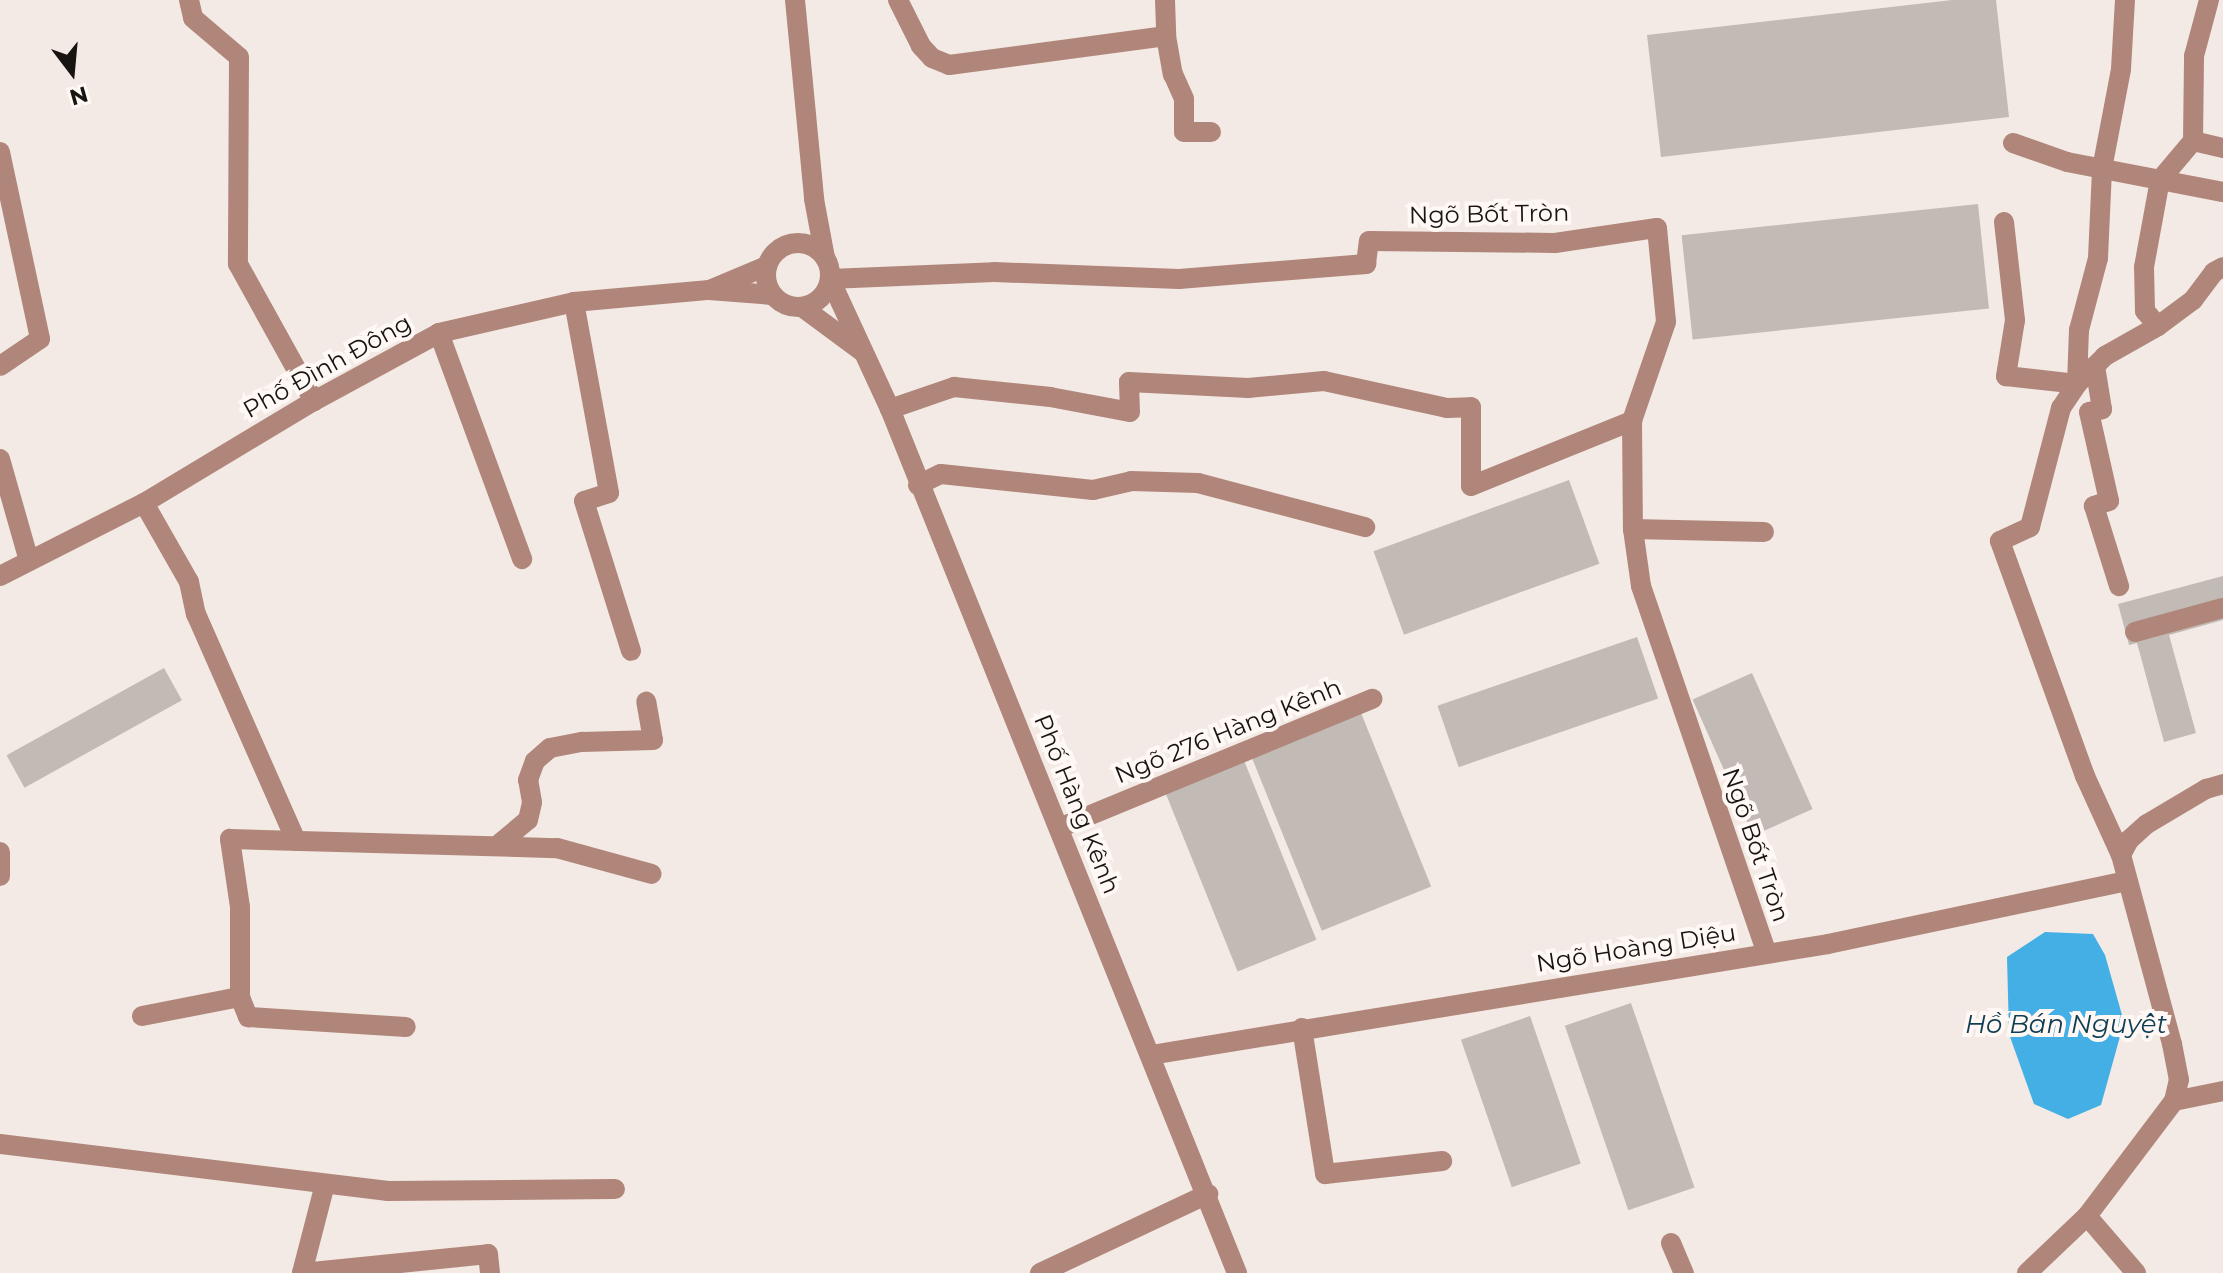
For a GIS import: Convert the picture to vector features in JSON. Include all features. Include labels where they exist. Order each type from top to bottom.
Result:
[{"type":"street","points":[[189,0],[193,18],[239,57],[238,264],[314,401]]},
{"type":"street","points":[[778,0],[796,8]]},
{"type":"street","points":[[898,0],[921,46],[932,58],[949,65],[1166,36]]},
{"type":"street","points":[[1165,0],[1166,36],[1173,74],[1184,99],[1184,132],[1211,132]]},
{"type":"street","points":[[2077,384],[2079,330],[2098,258],[2102,169],[2121,69],[2125,0]]},
{"type":"street","points":[[2158,326],[2145,311],[2144,267],[2160,180],[2193,141],[2194,56],[2209,0]]},
{"type":"street","name":"Phố Hàng Kênh","points":[[796,8],[814,199],[828,269],[890,409],[918,485],[1208,1194],[1237,1273]]},
{"type":"street","points":[[2193,141],[2223,148]]},
{"type":"street","points":[[2013,143],[2067,162],[2223,192]]},
{"type":"street","points":[[0,152],[40,339],[0,366]]},
{"type":"street","points":[[799,243],[814,199]]},
{"type":"street","points":[[2004,222],[2015,320],[2006,376],[2077,384]]},
{"type":"street","name":"Ngõ Bốt Tròn","points":[[828,269],[1179,279],[1366,264],[1369,241],[1555,243],[1657,228],[1666,322],[1632,421],[1633,529],[1641,586],[1767,953]]},
{"type":"street","points":[[799,243],[809,245],[828,269],[820,298],[802,307],[791,306],[773,295],[768,287],[767,266],[779,249],[799,243]]},
{"type":"street","name":"Phố Đình Đông","points":[[709,290],[767,266]]},
{"type":"street","points":[[2027,1273],[2087,1216],[2174,1101],[2179,1080],[2121,855],[2085,776],[2000,541],[2030,527],[2061,408],[2077,384],[2105,356],[2158,326],[2193,300],[2214,272],[2223,267]]},
{"type":"street","name":"Phố Đình Đông","points":[[0,576],[144,503],[314,401],[439,333],[574,302],[709,290],[773,295]]},
{"type":"street","points":[[574,302],[609,493],[584,501],[631,651]]},
{"type":"street","name":"Phố Hàng Kênh","points":[[802,307],[866,355]]},
{"type":"street","points":[[439,333],[522,559]]},
{"type":"street","points":[[2095,366],[2102,409],[2089,412],[2109,501],[2094,506],[2119,586]]},
{"type":"street","points":[[890,409],[954,387],[1050,397],[1130,412],[1129,382],[1248,388],[1324,381],[1447,408],[1471,407],[1471,486],[1632,421]]},
{"type":"street","points":[[0,459],[29,561]]},
{"type":"street","points":[[918,485],[941,474],[1093,490],[1131,481],[1198,483],[1365,527]]},
{"type":"street","points":[[144,503],[189,582],[196,614],[296,841]]},
{"type":"street","points":[[1633,529],[1764,532]]},
{"type":"street","points":[[2135,632],[2223,608]]},
{"type":"street","name":"Ngõ 276 Hàng Kênh","points":[[1059,828],[1372,699]]},
{"type":"street","points":[[498,845],[528,820],[532,802],[528,780],[535,761],[550,748],[582,742],[653,740],[646,702]]},
{"type":"street","points":[[2121,855],[2129,840],[2147,824],[2206,789],[2223,784]]},
{"type":"street","points":[[406,1027],[248,1017],[240,997],[240,907],[230,839],[557,848],[652,874]]},
{"type":"street","points":[[0,852],[0,876]]},
{"type":"street","name":"Ngõ Hoàng Diệu","points":[[1151,1055],[1905,929],[2127,881]]},
{"type":"street","points":[[142,1016],[240,997]]},
{"type":"street","points":[[1302,1028],[1325,1174],[1442,1161]]},
{"type":"street","points":[[2174,1101],[2223,1091]]},
{"type":"street","points":[[0,1144],[388,1191],[615,1189]]},
{"type":"street","points":[[325,1184],[302,1273],[488,1254],[490,1273]]},
{"type":"street","points":[[1040,1273],[1208,1194]]},
{"type":"street","points":[[2087,1216],[2136,1273]]},
{"type":"street","points":[[1671,1243],[1684,1273]]},
{"type":"water","name":"Hồ Bán Nguyệt","points":[[2045,932],[2093,934],[2105,955],[2124,1022],[2101,1105],[2068,1119],[2034,1104],[2009,1034],[2007,957]]},
{"type":"building","points":[[1952,0],[1996,0],[2009,117],[1661,157],[1647,35]]},
{"type":"building","points":[[1978,204],[1989,308],[1693,340],[1682,235]]},
{"type":"building","points":[[1569,480],[1599,564],[1404,635],[1374,551]]},
{"type":"building","points":[[2223,576],[2223,620],[2169,635],[2196,733],[2164,742],[2137,643],[2129,645],[2118,604]]},
{"type":"building","points":[[1637,637],[1658,698],[1459,767],[1437,706]]},
{"type":"building","points":[[164,668],[182,700],[25,788],[7,755]]},
{"type":"building","points":[[1752,673],[1813,809],[1753,836],[1693,699]]},
{"type":"building","points":[[1357,703],[1431,887],[1322,931],[1248,747]]},
{"type":"building","points":[[1243,758],[1316,940],[1238,972],[1164,790]]},
{"type":"building","points":[[1631,1003],[1694,1187],[1628,1210],[1565,1026]]},
{"type":"building","points":[[1530,1016],[1581,1164],[1512,1187],[1461,1040]]}]
